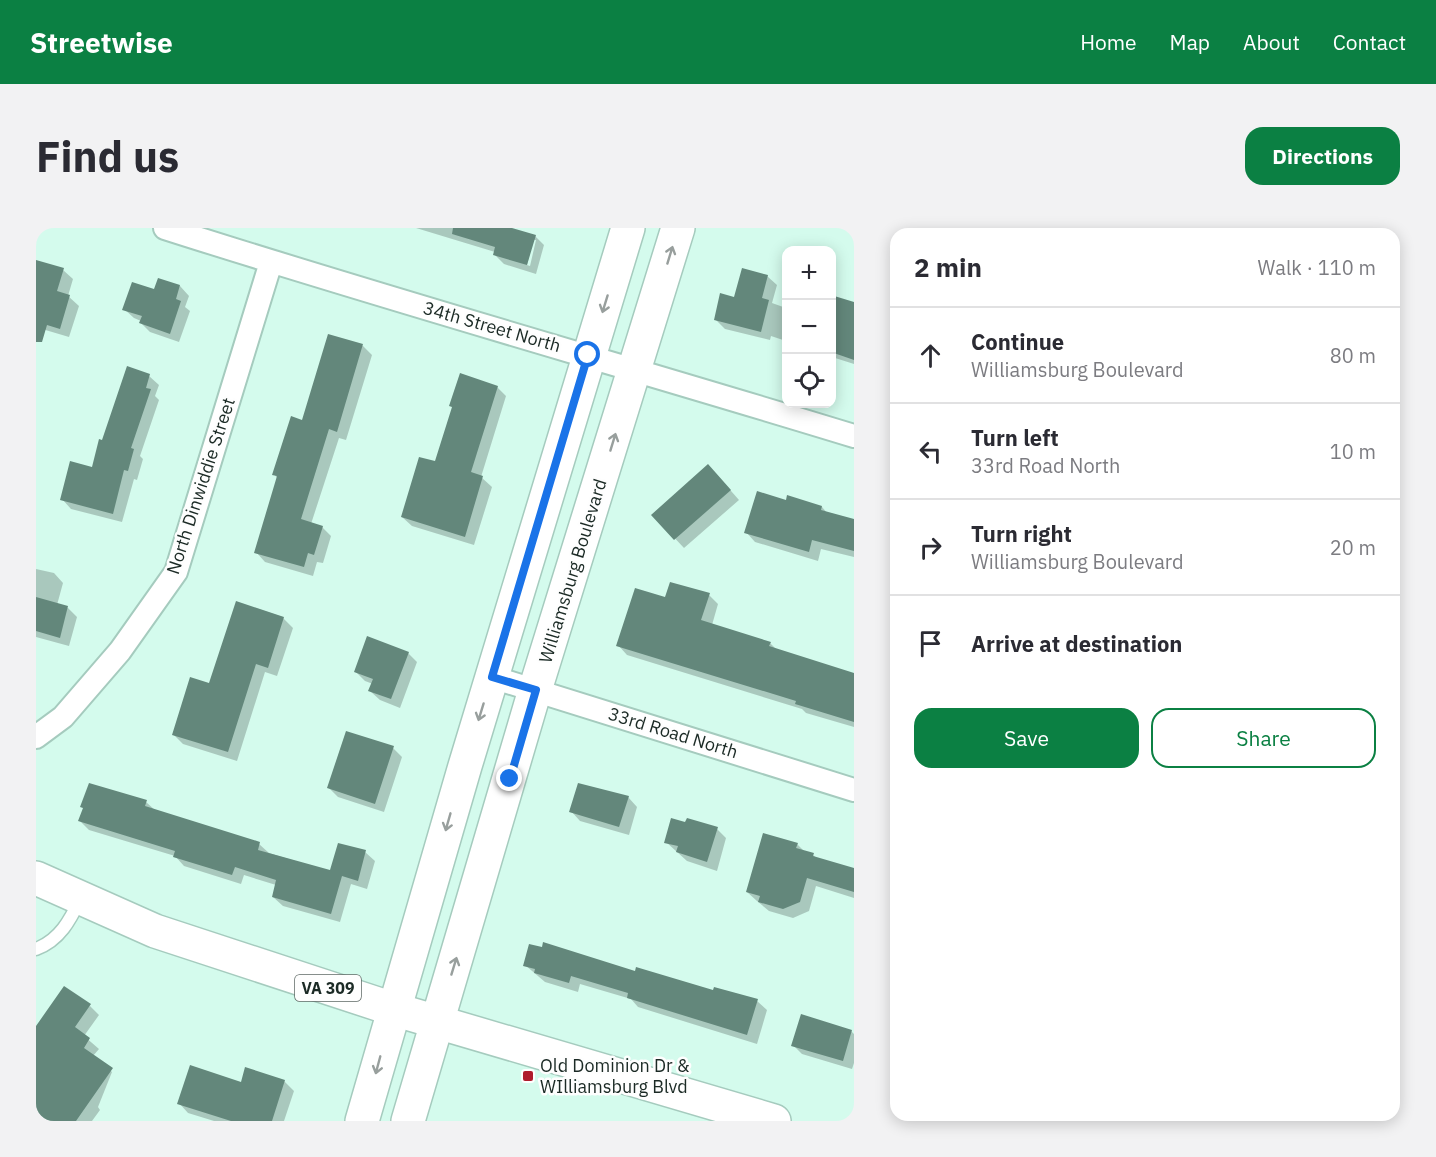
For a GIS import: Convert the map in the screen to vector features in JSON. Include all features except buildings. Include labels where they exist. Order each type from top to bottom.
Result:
[{"type":"main road","points":[[362,1121],[393,1009],[628,228]]},
{"type":"main road","name":"Williamsburg Boulevard","points":[[408,1121],[536,690],[678,228]]},
{"type":"main road","name":"VA 309","points":[[36,878],[155,931],[393,1009],[774,1121]]},
{"type":"street","name":"34th Street North","points":[[165,228],[271,262],[854,436]]},
{"type":"street","name":"North Dinwiddie Street","points":[[36,737],[63,717],[120,651],[177,572],[271,262]]},
{"type":"street","name":"33rd Road North","points":[[492,677],[854,790]]},
{"type":"lane","points":[[36,949],[48,945],[66,927],[81,898]]},
{"type":"place","name":"Old Dominion Dr & WIlliamsburg Blvd","points":[[528,1076]]},
{"type":"route","points":[[510,779],[536,690],[492,677],[588,355]]}]
